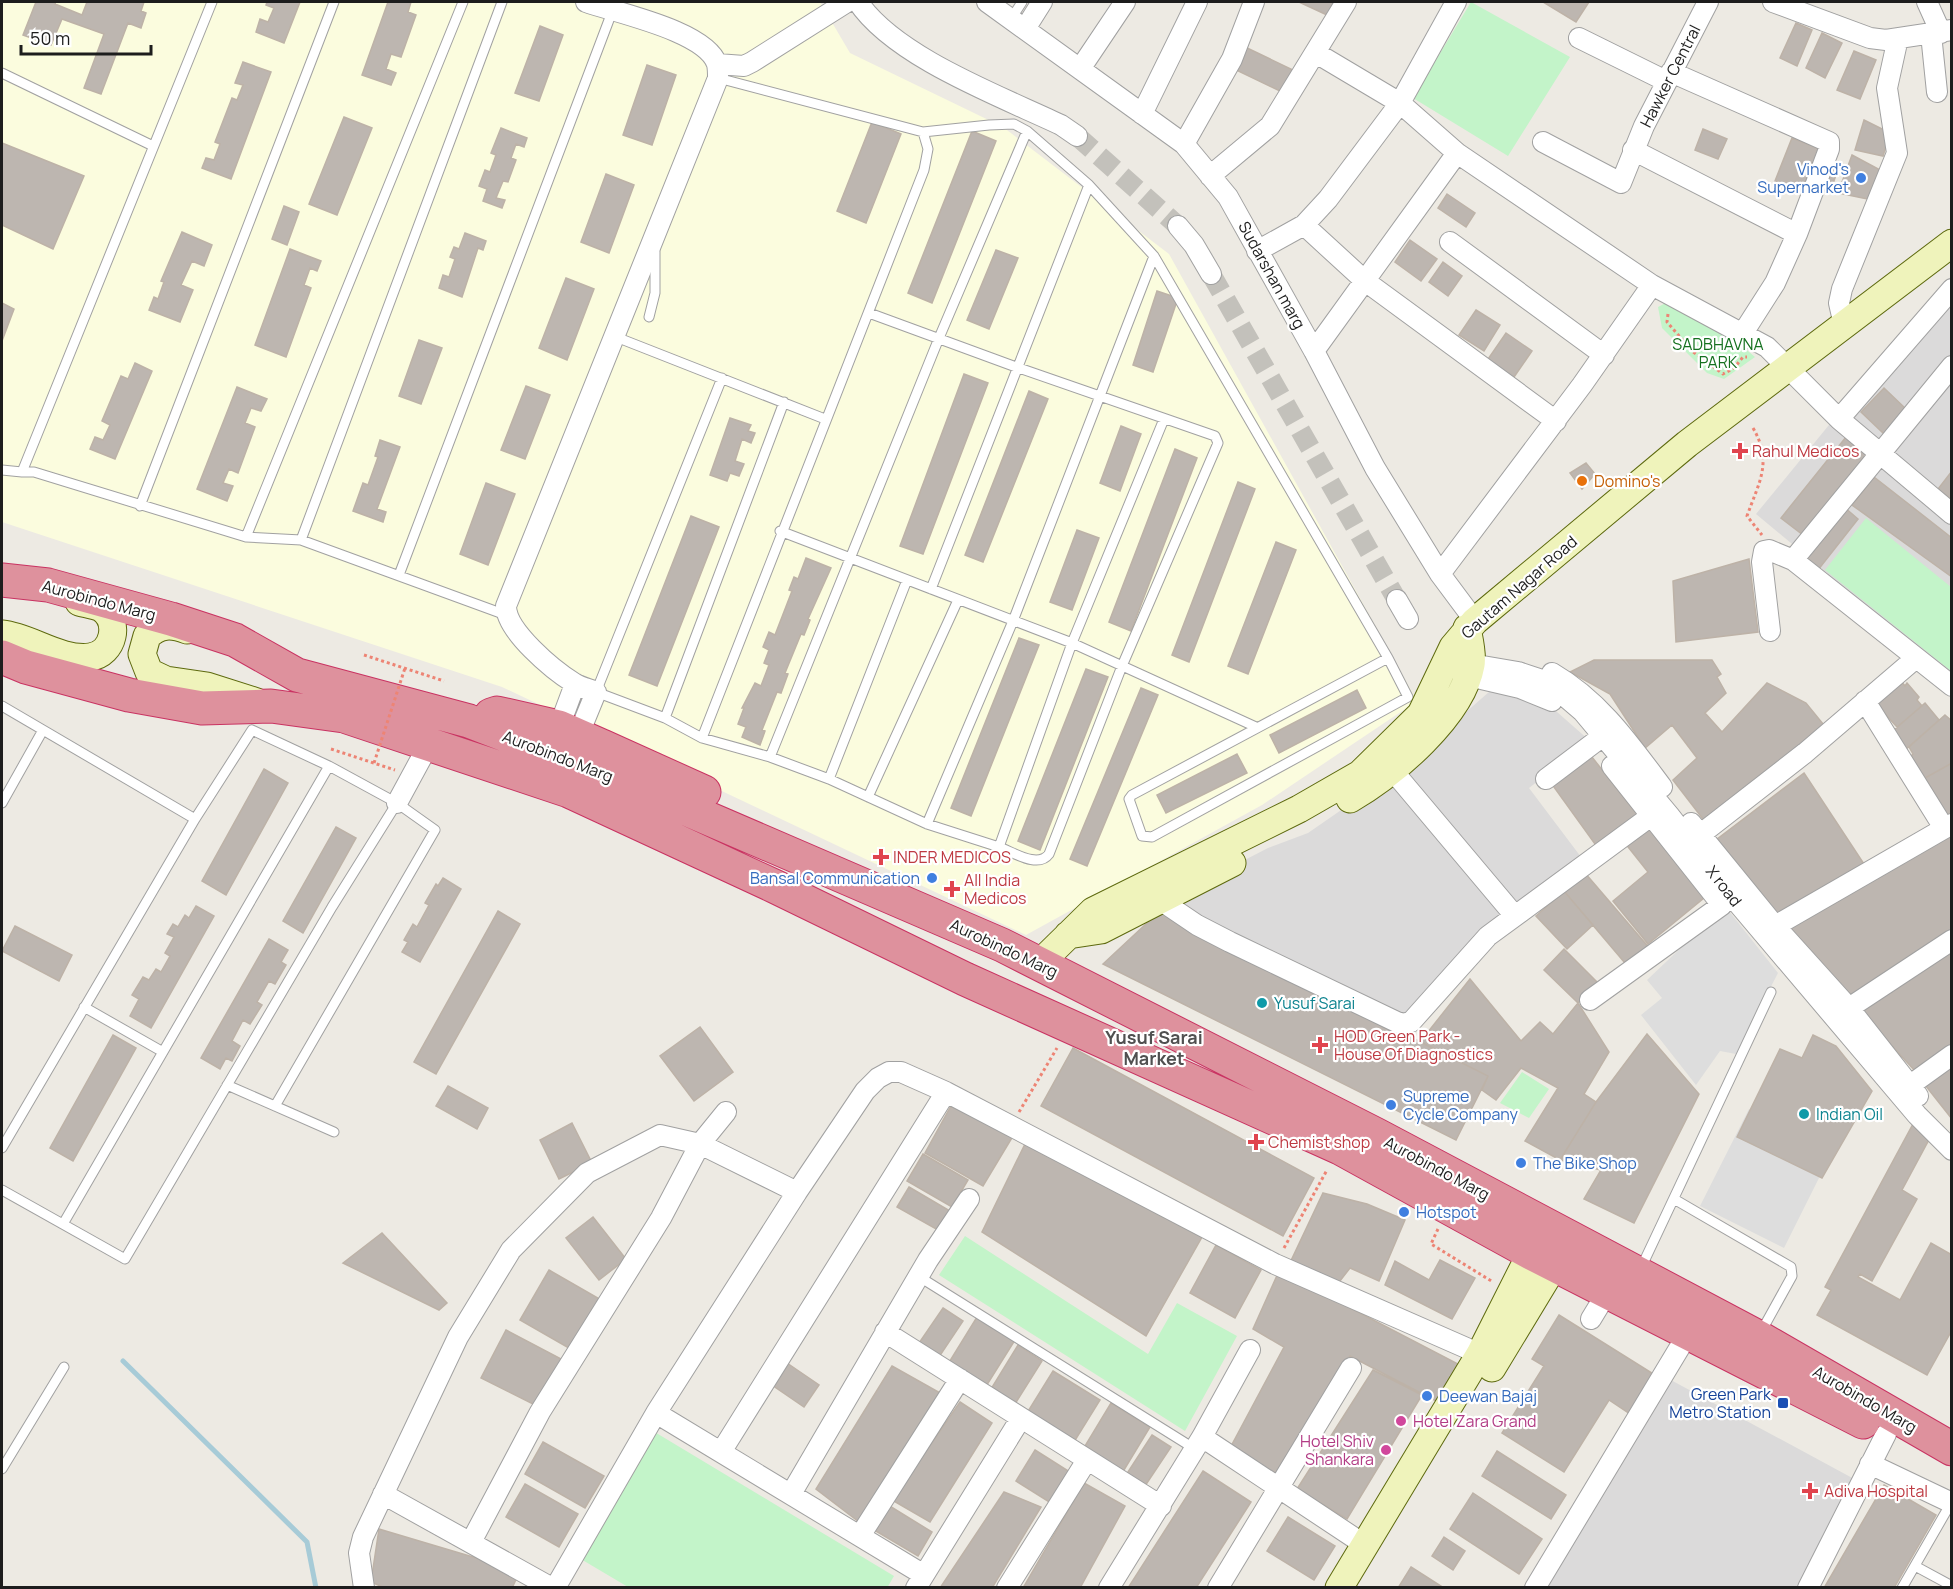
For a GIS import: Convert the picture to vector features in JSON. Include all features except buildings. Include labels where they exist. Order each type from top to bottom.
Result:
[{"type":"highway","name":"Aurobindo Marg","points":[[2,582],[48,585],[171,619],[235,640],[297,675],[469,722],[627,783],[985,938],[1040,963],[1377,1135],[1758,1337],[1951,1454]]},
{"type":"highway","name":"Aurobindo Marg","points":[[2,657],[26,667],[118,692],[202,708],[271,706],[344,716],[569,792],[1071,1026],[1340,1148],[1543,1258],[1886,1434],[1951,1454]]},
{"type":"highway","points":[[469,722],[497,713],[580,736],[951,904],[985,938]]},
{"type":"highway","points":[[580,736],[627,783]]},
{"type":"street","points":[[586,2],[666,28],[701,44],[718,71]]},
{"type":"street","points":[[718,71],[744,66],[752,62],[848,2]]},
{"type":"street","points":[[858,2],[875,22],[910,51],[1061,125],[1077,136]]},
{"type":"street","name":"Sudarshan marg","points":[[987,2],[1184,144],[1228,197],[1314,351],[1375,468],[1471,625]]},
{"type":"street","points":[[1018,24],[1042,2]]},
{"type":"street","points":[[1080,69],[1125,2]]},
{"type":"street","points":[[1142,114],[1197,2]]},
{"type":"street","points":[[1184,144],[1232,59],[1254,2]]},
{"type":"street","points":[[1210,176],[1270,126],[1346,2]]},
{"type":"street","points":[[1257,251],[1304,225],[1328,199],[1400,103],[1456,2]]},
{"type":"street","name":"Hawker Central","points":[[1543,142],[1621,183],[1669,77],[1708,2]]},
{"type":"street","points":[[1773,2],[1870,38],[1898,38],[1941,33]]},
{"type":"street","points":[[1927,2],[1941,33],[1937,92]]},
{"type":"street","points":[[1844,325],[1839,303],[1842,290],[1897,153],[1887,88],[1898,38]]},
{"type":"street","points":[[1579,39],[1828,142],[1829,148],[1797,234],[1775,284],[1740,342]]},
{"type":"street","points":[[1316,53],[1400,103],[1457,153],[1652,285],[1740,342],[1767,347],[1839,419],[1952,514]]},
{"type":"street","points":[[580,736],[596,692],[575,684],[518,633],[506,615],[506,606],[616,337],[718,71]]},
{"type":"street","points":[[1634,150],[1797,234]]},
{"type":"street","points":[[1314,351],[1457,153]]},
{"type":"street","points":[[1304,225],[1365,280],[1556,421]]},
{"type":"street","points":[[1178,226],[1194,245],[1211,274]]},
{"type":"street","points":[[1450,242],[1604,355]]},
{"type":"street","name":"Gautam Nagar Road","points":[[1040,963],[1093,911],[1299,809],[1360,774],[1421,714],[1453,647],[1471,625],[1687,444],[1952,243]]},
{"type":"street","points":[[1440,574],[1556,421],[1652,285]]},
{"type":"street","points":[[1839,419],[1952,289]]},
{"type":"street","points":[[1793,560],[1952,366]]},
{"type":"street","points":[[1770,631],[1762,562],[1764,551],[1774,550],[1793,560],[1952,686]]},
{"type":"street","points":[[2,582],[100,608],[112,622],[113,631],[107,648],[91,657],[57,651],[2,634]]},
{"type":"street","points":[[1397,600],[1408,620]]},
{"type":"street","points":[[271,706],[207,686],[157,678],[144,664],[142,654],[147,636],[154,630],[172,625],[297,675]]},
{"type":"street","points":[[1471,625],[1477,670]]},
{"type":"street","points":[[1701,834],[1805,753],[1916,658]]},
{"type":"street","points":[[1068,935],[1101,930],[1300,827],[1393,771],[1438,725],[1477,670],[1527,664],[1553,673],[1584,693],[1615,725],[1775,926],[1849,1008],[1952,1138]]},
{"type":"street","points":[[1477,670],[1493,680],[1539,693],[1556,703],[1594,742],[1722,905],[1590,1000]]},
{"type":"street","name":"X road","points":[[1477,670],[1518,672],[1548,682],[1583,712],[1669,815],[1743,909],[1917,1115],[1952,1150]]},
{"type":"street","points":[[575,684],[580,736]]},
{"type":"street","points":[[1775,926],[1948,826],[1865,701]]},
{"type":"street","points":[[1546,779],[1594,742]]},
{"type":"street","points":[[397,803],[429,744]]},
{"type":"street","points":[[1393,771],[1515,916]]},
{"type":"street","points":[[1160,900],[1197,925],[1230,942],[1401,1024],[1411,1022],[1488,936],[1651,816]]},
{"type":"street","points":[[1849,1008],[1952,940]]},
{"type":"street","points":[[1909,1086],[1952,1055]]},
{"type":"street","points":[[383,1494],[553,1587],[656,1413],[797,1192],[849,1113],[878,1078],[889,1072],[901,1072],[946,1092],[1275,1264],[1480,1354]]},
{"type":"street","points":[[721,1452],[946,1092]]},
{"type":"street","points":[[471,1542],[540,1412],[661,1218],[700,1144],[726,1112]]},
{"type":"street","points":[[364,1587],[359,1553],[363,1537],[458,1337],[510,1250],[587,1173],[660,1135],[700,1144],[797,1192]]},
{"type":"street","points":[[791,1494],[918,1276],[969,1199]]},
{"type":"street","points":[[1339,1587],[1480,1354],[1512,1294],[1543,1258]]},
{"type":"street","points":[[1357,1587],[1543,1258]]},
{"type":"street","points":[[1591,1319],[1608,1291]]},
{"type":"street","points":[[885,1332],[1161,1506]]},
{"type":"street","points":[[1535,1587],[1689,1332]]},
{"type":"street","points":[[1109,1587],[1161,1506],[1250,1350]]},
{"type":"street","points":[[1218,1587],[1351,1368]]},
{"type":"street","points":[[860,1536],[960,1379]]},
{"type":"street","points":[[656,1413],[860,1536],[920,1581],[1021,1418]]},
{"type":"street","points":[[1808,1587],[1886,1434]]},
{"type":"street","points":[[1198,1443],[1278,1487],[1365,1545]]},
{"type":"street","points":[[1007,1587],[1087,1460]]},
{"type":"street","points":[[1869,1464],[1951,1503]]},
{"type":"lane","points":[[22,472],[151,145],[212,2]]},
{"type":"lane","points":[[140,506],[334,2]]},
{"type":"lane","points":[[246,537],[463,2]]},
{"type":"lane","points":[[300,540],[502,2]]},
{"type":"lane","points":[[1018,24],[1022,2]]},
{"type":"lane","points":[[399,575],[612,12]]},
{"type":"lane","points":[[718,71],[923,132],[1014,124],[1027,131],[1089,185],[1154,256],[1388,658],[1408,698],[1152,837],[1142,836],[1129,799],[1131,796],[1388,658]]},
{"type":"lane","points":[[2,73],[151,145]]},
{"type":"lane","points":[[770,757],[939,338],[1027,131]]},
{"type":"lane","points":[[702,738],[780,531],[869,313],[924,170],[928,149],[923,132]]},
{"type":"lane","points":[[931,589],[1089,185]]},
{"type":"lane","points":[[649,317],[655,293],[655,232]]},
{"type":"lane","points":[[927,824],[1013,621],[1154,256]]},
{"type":"lane","points":[[722,378],[596,692],[665,718],[702,738],[770,757],[829,779],[927,824],[1036,861],[1046,858],[1122,666],[1218,446],[1215,436],[869,313]]},
{"type":"lane","points":[[616,337],[825,419]]},
{"type":"lane","points":[[665,718],[784,402]]},
{"type":"lane","points":[[999,847],[1072,643],[1164,419]]},
{"type":"lane","points":[[2,470],[34,472],[246,537],[300,540],[506,615]]},
{"type":"lane","points":[[780,531],[1072,643],[1256,727]]},
{"type":"lane","points":[[829,779],[907,580]]},
{"type":"lane","points":[[868,797],[958,600]]},
{"type":"lane","points":[[2,706],[195,819]]},
{"type":"lane","points":[[2,803],[43,730]]},
{"type":"lane","points":[[2,1148],[195,819],[252,730],[329,766],[397,803],[435,830],[275,1106]]},
{"type":"lane","points":[[63,1224],[329,766]]},
{"type":"lane","points":[[2,1190],[125,1259],[397,803]]},
{"type":"lane","points":[[1638,1275],[1771,992]]},
{"type":"lane","points":[[84,1008],[163,1052]]},
{"type":"lane","points":[[227,1085],[334,1132]]},
{"type":"lane","points":[[1674,1199],[1791,1267],[1792,1276],[1758,1337]]},
{"type":"lane","points":[[918,1276],[1198,1443]]},
{"type":"lane","points":[[2,1469],[64,1367]]},
{"type":"lane","points":[[1902,1587],[1951,1503]]},
{"type":"lane","points":[[1915,1566],[1952,1586]]},
{"type":"path","points":[[1668,313],[1667,322],[1692,351],[1723,374],[1734,368],[1743,357]]},
{"type":"path","points":[[1740,342],[1743,357]]},
{"type":"path","points":[[1743,357],[1755,357]]},
{"type":"path","points":[[1753,428],[1763,444],[1764,469],[1747,516],[1774,550]]},
{"type":"path","points":[[364,655],[444,681]]},
{"type":"path","points":[[331,749],[374,763],[405,668]]},
{"type":"path","points":[[1010,1126],[1071,1026]]},
{"type":"path","points":[[1275,1264],[1340,1148]]},
{"type":"path","points":[[1450,1208],[1431,1244],[1512,1294]]},
{"type":"shaded area","points":[[2,2],[820,2],[850,53],[1003,127],[1169,254],[1417,701],[1262,805],[1026,935],[502,687],[2,522]]},
{"type":"shaded area","points":[[1951,276],[1951,676],[1756,514]]},
{"type":"shaded area","points":[[1497,685],[1540,697],[1590,741],[1529,788],[1584,861],[1466,953],[1405,1013],[1389,1011],[1167,900],[1268,848],[1308,833],[1402,768]]},
{"type":"shaded area","points":[[1725,906],[1778,973],[1736,1054],[1720,1051],[1696,1085],[1641,1015],[1662,998],[1647,980]]},
{"type":"shaded area","points":[[1749,1109],[1832,1152],[1784,1248],[1700,1206]]},
{"type":"shaded area","points":[[1669,1379],[1856,1480],[1798,1587],[1544,1588]]},
{"type":"green space","points":[[1471,2],[1570,57],[1508,156],[1413,98]]},
{"type":"green space","name":"SADBHAVNA PARK","points":[[1681,295],[1755,357],[1724,379],[1707,373],[1662,328],[1658,307]]},
{"type":"green space","points":[[1866,518],[1951,587],[1951,671],[1825,570]]},
{"type":"green space","points":[[1522,1072],[1549,1089],[1529,1118],[1500,1103]]},
{"type":"green space","points":[[965,1236],[1148,1354],[1177,1303],[1237,1336],[1185,1431],[939,1275]]},
{"type":"green space","points":[[648,1428],[894,1576],[887,1588],[628,1587],[569,1552]]},
{"type":"waterway","points":[[123,1361],[307,1542],[316,1588]]},
{"type":"tunnel","points":[[1077,136],[1178,226]]},
{"type":"tunnel","points":[[1211,274],[1397,600]]},
{"type":"place","name":"Vinod's Supernarket","points":[[1861,178]]},
{"type":"place","name":"Rahul Medicos","points":[[1740,451]]},
{"type":"place","name":"Domino's","points":[[1582,481]]},
{"type":"place","name":"INDER MEDICOS","points":[[881,857]]},
{"type":"place","name":"Bansal Communication","points":[[932,878]]},
{"type":"place","name":"All India Medicos","points":[[952,889]]},
{"type":"place","name":"Yusuf Sarai","points":[[1262,1003]]},
{"type":"place","name":"HOD Green Park - House Of Diagnostics","points":[[1320,1045]]},
{"type":"place","name":"Supreme Cycle Company","points":[[1391,1105]]},
{"type":"place","name":"Indian Oil","points":[[1804,1114]]},
{"type":"place","name":"Chemist shop","points":[[1256,1142]]},
{"type":"place","name":"The Bike Shop","points":[[1521,1163]]},
{"type":"place","name":"Hotspot","points":[[1404,1212]]},
{"type":"place","name":"Deewan Bajaj","points":[[1427,1396]]},
{"type":"place","name":"Green Park Metro Station","points":[[1783,1403]]},
{"type":"place","name":"Hotel Zara Grand","points":[[1401,1421]]},
{"type":"place","name":"Hotel Shiv Shankara","points":[[1386,1450]]},
{"type":"place","name":"Adiva Hospital","points":[[1810,1491]]},
{"type":"district","name":"Yusuf Sarai Market","points":[[1154,1047]]}]
